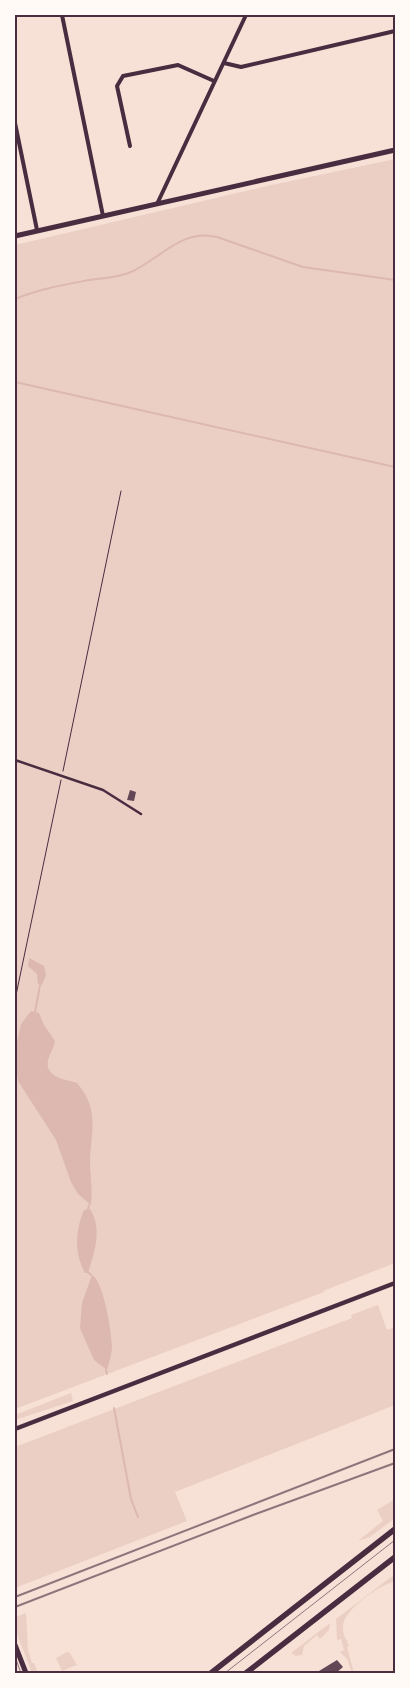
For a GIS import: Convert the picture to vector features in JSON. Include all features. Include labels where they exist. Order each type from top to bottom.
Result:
[{"type":"main road","points":[[15,236],[395,150]]},
{"type":"main road","points":[[211,1673],[395,1529]]},
{"type":"main road","points":[[246,1673],[395,1557]]},
{"type":"main road","points":[[15,1645],[26,1673]]},
{"type":"street","points":[[62,15],[103,216]]},
{"type":"street","points":[[157,204],[246,15]]},
{"type":"street","points":[[224,63],[241,66],[395,30]]},
{"type":"street","points":[[130,146],[117,86],[123,76],[178,65],[214,81]]},
{"type":"street","points":[[15,123],[37,230]]},
{"type":"street","points":[[15,760],[103,790],[141,814]]},
{"type":"street","points":[[15,1429],[395,1283]]},
{"type":"path","points":[[15,1000],[121,491]]},
{"type":"shaded area","points":[[395,159],[395,1263],[324,1292],[15,1409],[15,245],[267,186]]},
{"type":"shaded area","points":[[29,958],[44,966],[46,975],[42,985],[38,984],[37,974],[28,966]]},
{"type":"shaded area","points":[[31,1011],[39,1013],[44,1025],[55,1041],[48,1064],[51,1073],[77,1083],[89,1102],[92,1120],[90,1161],[91,1205],[78,1194],[71,1182],[56,1140],[18,1081],[15,1062],[17,1042],[21,1024]]},
{"type":"shaded area","points":[[90,1209],[94,1217],[97,1233],[93,1258],[88,1273],[85,1273],[77,1250],[77,1233],[84,1210]]},
{"type":"shaded area","points":[[92,1275],[100,1287],[110,1330],[112,1349],[107,1370],[94,1360],[80,1328],[82,1303]]},
{"type":"shaded area","points":[[378,1305],[387,1330],[395,1327],[395,1405],[175,1492],[187,1521],[15,1588],[15,1447],[352,1318],[351,1315]]},
{"type":"shaded area","points":[[71,1393],[73,1401],[15,1420],[15,1415]]},
{"type":"shaded area","points":[[395,1499],[395,1518],[370,1537],[358,1541],[383,1521],[377,1510]]},
{"type":"shaded area","points":[[395,1574],[395,1581],[380,1588],[356,1605],[345,1619],[343,1632],[349,1646],[347,1647],[354,1673],[352,1673],[347,1659],[340,1652],[344,1650],[341,1639],[337,1640],[336,1619]]},
{"type":"shaded area","points":[[26,1613],[28,1650],[32,1663],[34,1663],[38,1673],[32,1673],[15,1629],[15,1617]]},
{"type":"shaded area","points":[[330,1623],[329,1630],[320,1639],[317,1635],[304,1646],[302,1655],[296,1656],[291,1653]]},
{"type":"shaded area","points":[[67,1652],[70,1653],[77,1665],[62,1671],[56,1658]]},
{"type":"building","points":[[130,790],[136,792],[134,801],[127,800]]},
{"type":"building","points":[[337,1660],[343,1667],[336,1673],[319,1671]]},
{"type":"waterway","points":[[15,299],[51,288],[126,274],[172,246],[193,237],[204,235],[217,237],[303,267],[395,280]]},
{"type":"waterway","points":[[15,382],[395,467]]},
{"type":"waterway","points":[[35,1012],[40,985]]},
{"type":"waterway","points":[[88,1209],[89,1205]]},
{"type":"waterway","points":[[88,1272],[91,1275]]},
{"type":"waterway","points":[[106,1370],[107,1374]]},
{"type":"waterway","points":[[114,1408],[131,1499],[138,1517]]},
{"type":"tram line","points":[[225,1673],[395,1540]]},
{"type":"tram line","points":[[15,1657],[21,1673]]},
{"type":"railway","points":[[15,1597],[395,1449]]},
{"type":"railway","points":[[15,1607],[253,1515],[395,1463]]}]
